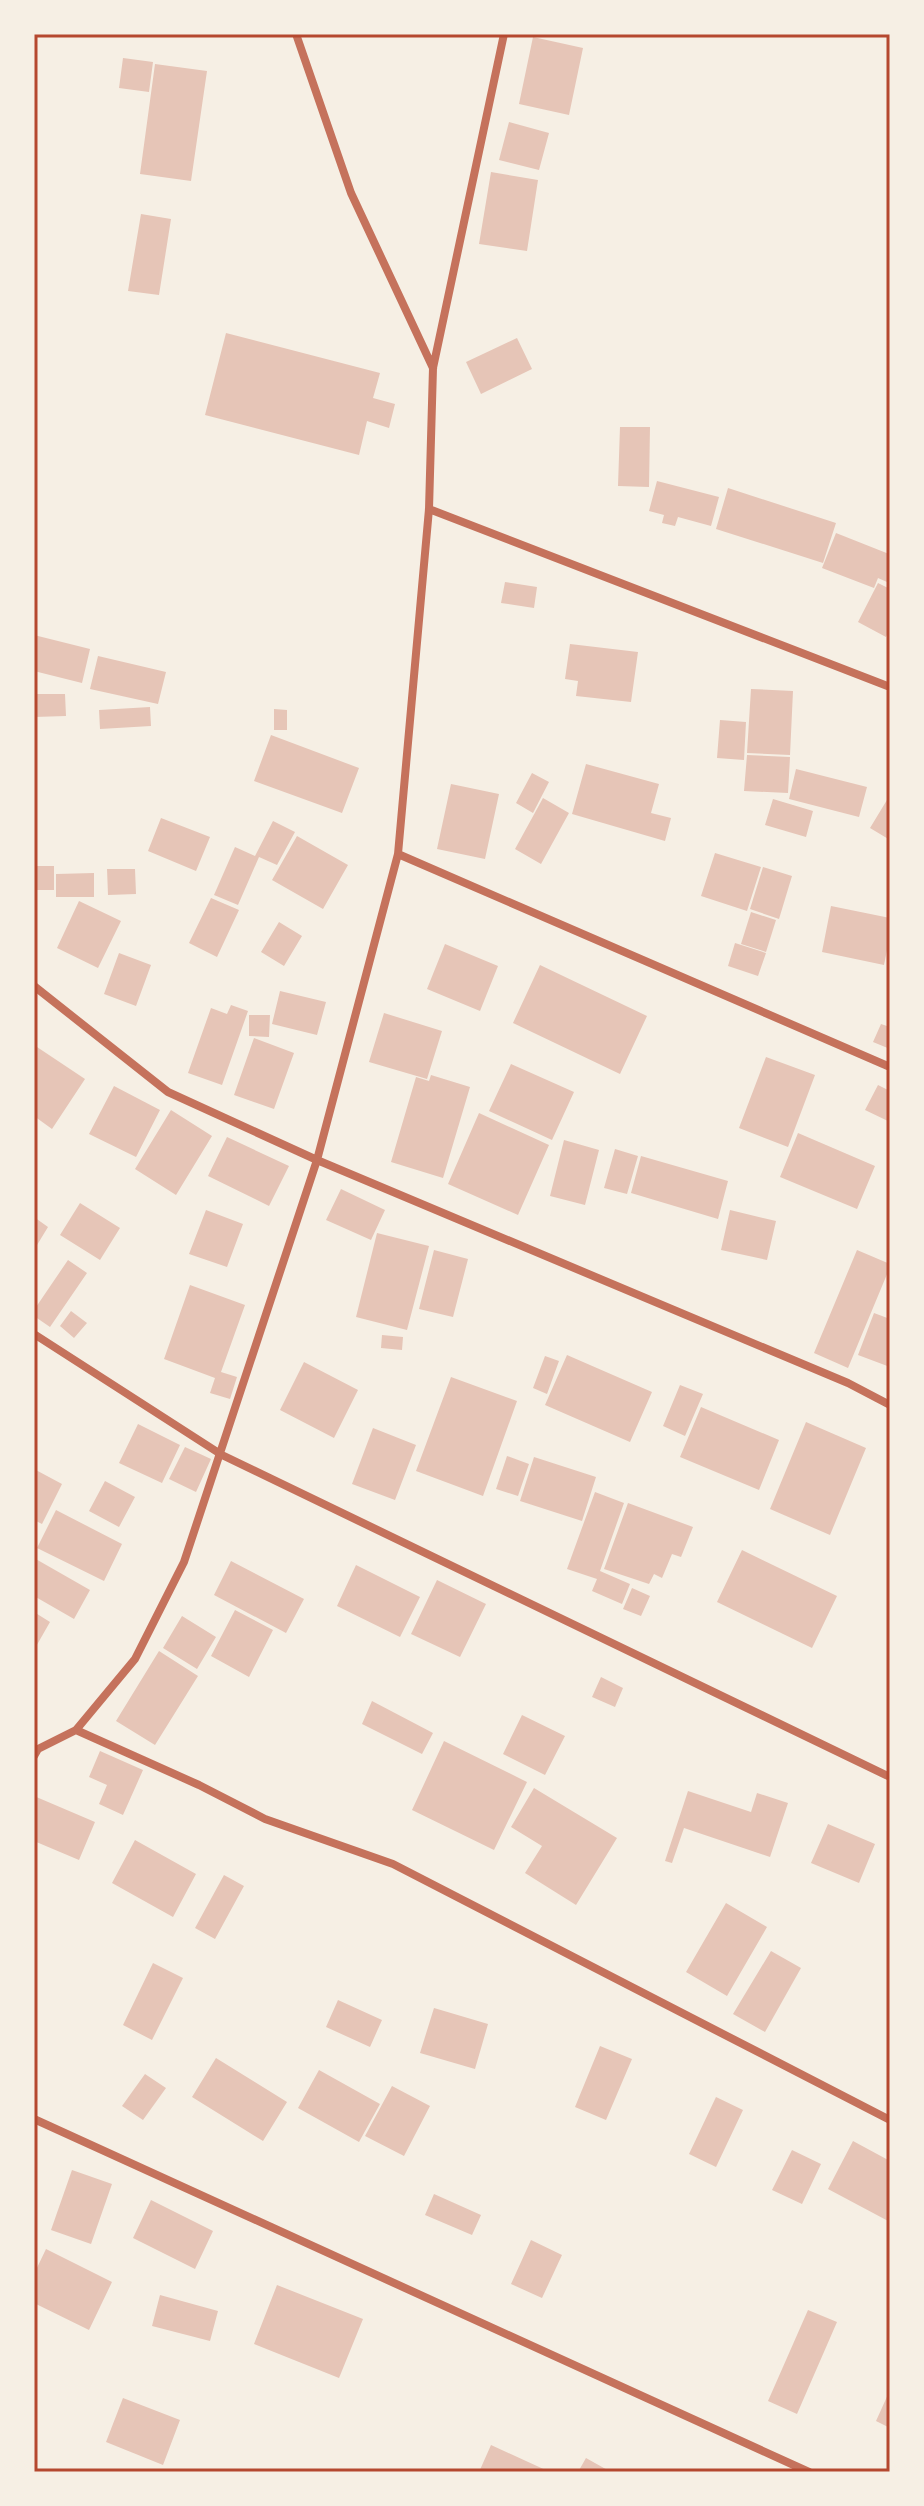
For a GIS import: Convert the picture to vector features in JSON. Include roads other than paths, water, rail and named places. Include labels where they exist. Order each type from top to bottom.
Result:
[{"type":"street","points":[[296,34],[351,193],[433,368]]},
{"type":"street","points":[[35,1750],[76,1730],[135,1659],[184,1562],[222,1455],[317,1160],[398,854],[429,509],[433,368],[504,34]]},
{"type":"street","points":[[429,509],[890,687]]},
{"type":"street","points":[[398,854],[890,1067]]},
{"type":"street","points":[[34,986],[168,1092],[317,1160],[848,1383],[890,1405]]},
{"type":"street","points":[[34,1334],[222,1455],[890,1777]]},
{"type":"street","points":[[76,1730],[199,1785],[265,1819],[393,1864],[890,2120]]},
{"type":"street","points":[[34,2119],[809,2472]]}]
